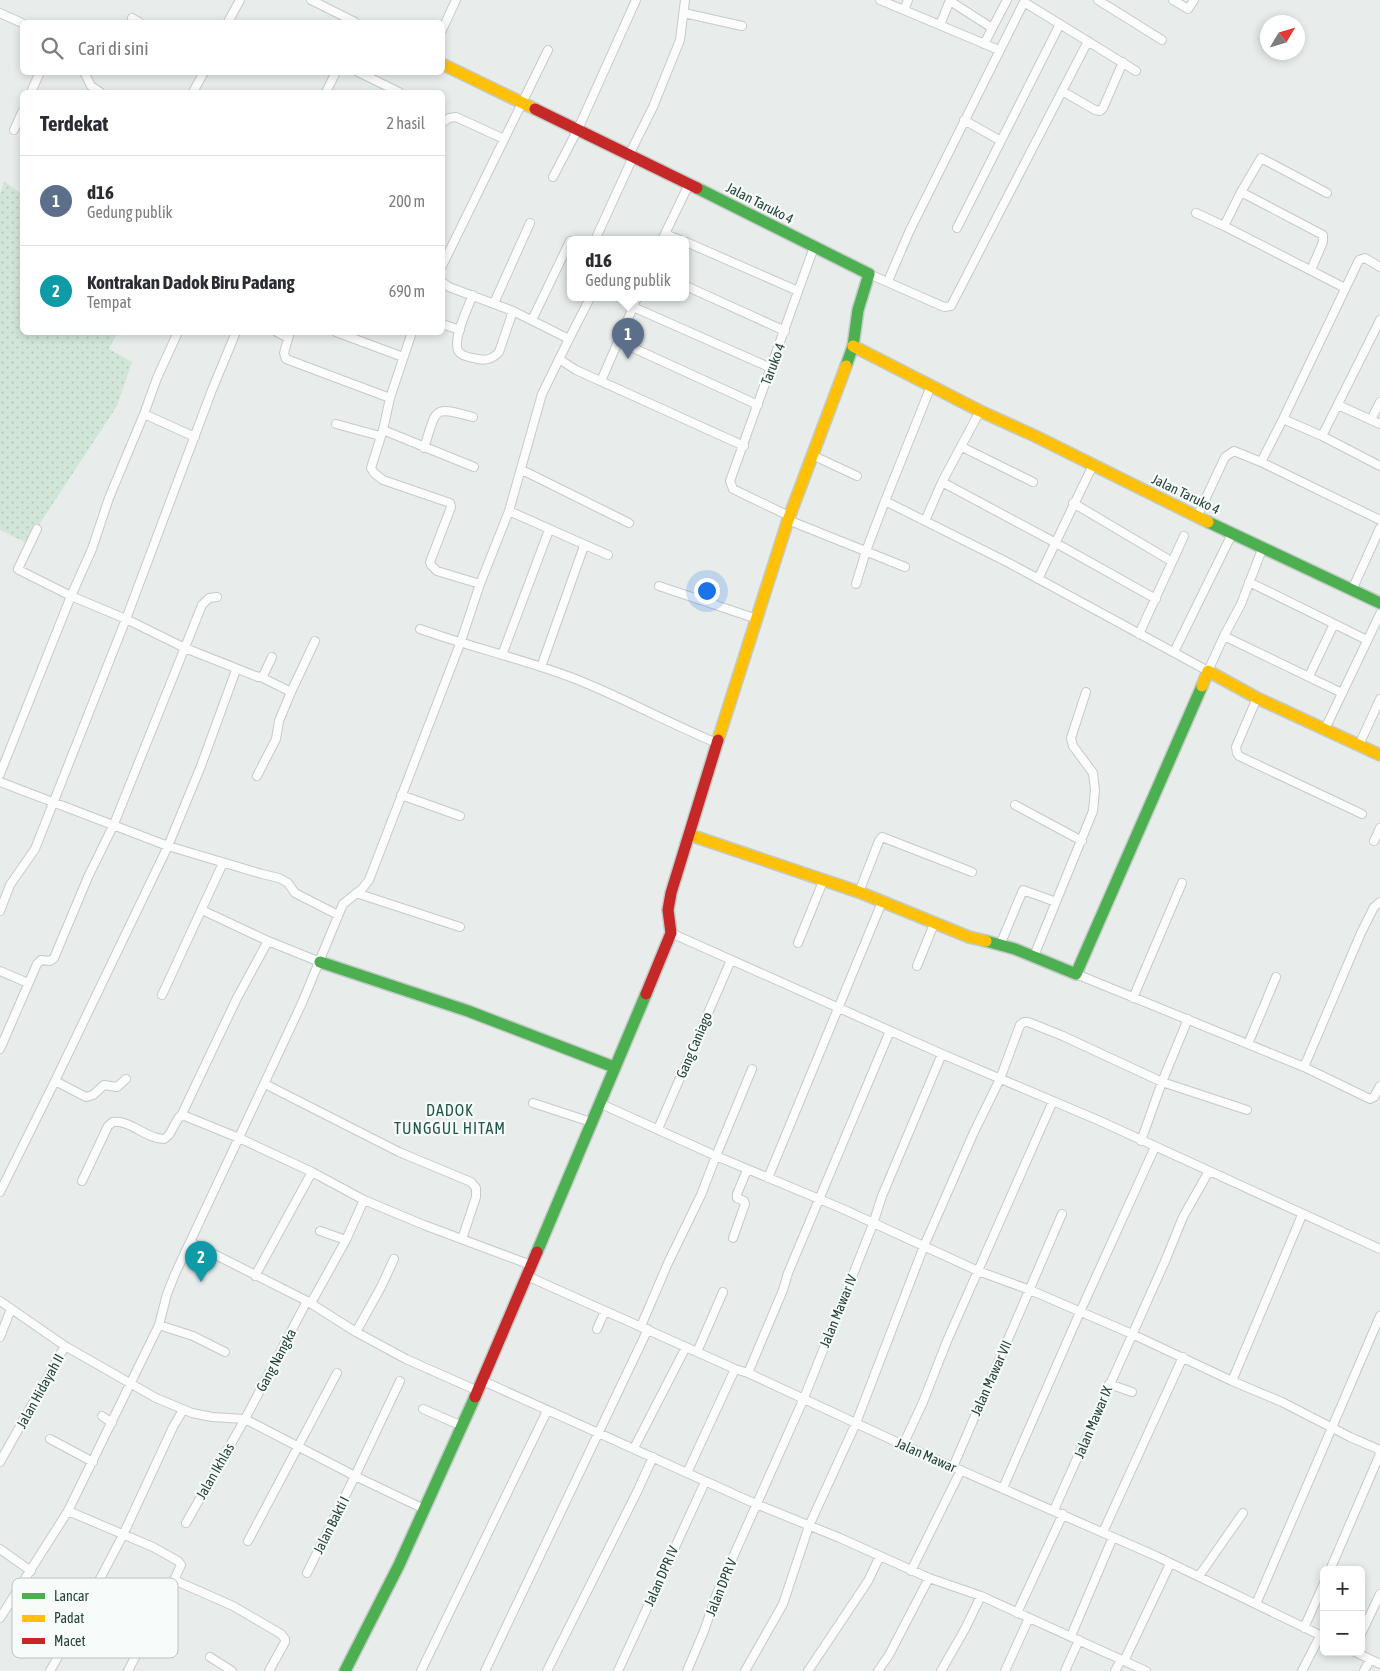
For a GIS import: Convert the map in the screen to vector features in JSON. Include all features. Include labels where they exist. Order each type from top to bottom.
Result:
[{"type":"street","points":[[229,20],[240,0]]},
{"type":"street","points":[[311,0],[351,20]]},
{"type":"street","points":[[445,24],[456,0]]},
{"type":"street","points":[[553,177],[578,129],[636,0]]},
{"type":"street","points":[[597,236],[671,65],[680,40],[685,0]]},
{"type":"street","points":[[880,0],[999,50]]},
{"type":"street","points":[[904,10],[908,0]]},
{"type":"street","points":[[940,25],[950,0],[992,28]]},
{"type":"street","points":[[984,44],[1007,0]]},
{"type":"street","points":[[1098,0],[1162,40]]},
{"type":"street","points":[[1173,0],[1188,9],[1194,0]]},
{"type":"street","points":[[888,281],[910,230],[1025,1],[1136,70]]},
{"type":"street","points":[[684,13],[742,26]]},
{"type":"street","points":[[0,14],[20,22]]},
{"type":"street","points":[[132,18],[136,20]]},
{"type":"street","points":[[957,228],[1060,24]]},
{"type":"street","points":[[345,1671],[384,1595],[480,1386],[614,1067],[644,1001],[670,933],[668,910],[671,893],[788,518],[853,346],[858,310],[869,274],[944,307],[953,305],[1088,41]]},
{"type":"street","points":[[445,261],[548,50]]},
{"type":"street","points":[[1062,92],[1100,111],[1115,84],[1123,62]]},
{"type":"street","name":"Jalan Taruko 4","points":[[445,65],[578,129],[869,274]]},
{"type":"street","points":[[32,90],[39,75]]},
{"type":"street","points":[[86,75],[91,86],[97,90]]},
{"type":"street","points":[[194,90],[202,75]]},
{"type":"street","points":[[327,90],[334,75]]},
{"type":"street","points":[[364,75],[394,90]]},
{"type":"street","points":[[14,130],[20,116]]},
{"type":"street","points":[[446,116],[459,118],[504,139]]},
{"type":"street","points":[[964,120],[1001,140]]},
{"type":"street","points":[[1224,226],[1259,159],[1263,158],[1327,193]]},
{"type":"street","points":[[664,236],[689,184]]},
{"type":"street","points":[[1241,192],[1323,235],[1323,242],[1311,270]]},
{"type":"street","points":[[1196,213],[1345,288]]},
{"type":"street","points":[[494,303],[530,223]]},
{"type":"street","points":[[689,243],[798,290]]},
{"type":"street","points":[[532,320],[567,247]]},
{"type":"street","name":"Taruko 4","points":[[788,518],[733,489],[730,482],[814,247]]},
{"type":"street","points":[[1261,462],[1360,258],[1365,258],[1380,267]]},
{"type":"street","points":[[445,284],[513,311],[569,338]]},
{"type":"street","points":[[689,287],[785,331]]},
{"type":"street","points":[[473,295],[456,341],[457,349],[461,354],[484,361],[492,359],[499,352],[513,311]]},
{"type":"street","points":[[26,1578],[68,1511],[131,1385],[159,1324],[168,1294],[190,1242],[302,1003],[338,915],[346,900],[362,889],[369,880],[509,511],[542,394],[588,301]]},
{"type":"street","points":[[601,381],[636,301]]},
{"type":"street","points":[[633,307],[771,368]]},
{"type":"street","points":[[1322,436],[1380,320]]},
{"type":"street","points":[[445,325],[460,330]]},
{"type":"street","points":[[0,774],[70,596],[92,549],[109,498],[157,378],[177,335]]},
{"type":"street","points":[[0,911],[10,885],[35,850],[55,803],[212,390],[235,335]]},
{"type":"street","points":[[289,335],[284,353],[286,359],[390,398]]},
{"type":"street","points":[[344,335],[404,357]]},
{"type":"street","points":[[411,335],[390,398],[382,433],[371,465],[374,473],[383,480],[451,504],[430,562],[433,568],[480,584]]},
{"type":"street","points":[[618,341],[758,405]]},
{"type":"street","name":"Jalan Taruko 4","points":[[853,346],[980,411],[1093,464],[1232,534],[1380,603]]},
{"type":"street","points":[[559,359],[576,370],[744,446]]},
{"type":"street","points":[[856,584],[866,551],[931,386]]},
{"type":"street","points":[[1371,420],[1380,402]]},
{"type":"street","points":[[1338,405],[1380,424]]},
{"type":"street","points":[[424,448],[435,415],[438,412],[449,410],[473,417]]},
{"type":"street","points":[[925,521],[942,482],[980,411]]},
{"type":"street","points":[[144,414],[195,437]]},
{"type":"street","points":[[1283,419],[1322,436],[1380,466]]},
{"type":"street","points":[[336,424],[382,433],[474,467]]},
{"type":"street","points":[[962,447],[1033,482]]},
{"type":"street","points":[[1197,516],[1227,454],[1234,452],[1261,462],[1380,520]]},
{"type":"street","points":[[812,455],[857,476]]},
{"type":"street","points":[[1038,579],[1054,542],[1093,464]]},
{"type":"street","points":[[522,470],[629,523]]},
{"type":"street","points":[[942,482],[1156,599]]},
{"type":"street","points":[[885,501],[1009,562],[1257,698],[1380,755]]},
{"type":"street","points":[[1073,503],[1171,561]]},
{"type":"street","points":[[509,511],[584,546],[608,555]]},
{"type":"street","points":[[788,518],[904,567]]},
{"type":"street","points":[[1352,590],[1380,528]]},
{"type":"street","points":[[37,529],[18,568],[28,576],[126,619],[185,648],[236,670],[261,677],[291,692]]},
{"type":"street","points":[[502,655],[549,530]]},
{"type":"street","points":[[1174,652],[1232,534]]},
{"type":"street","points":[[1139,634],[1184,536]]},
{"type":"street","points":[[541,667],[584,546]]},
{"type":"street","points":[[1076,974],[1208,671],[1241,604],[1263,547]]},
{"type":"street","points":[[1249,582],[1367,640]]},
{"type":"street","points":[[659,586],[758,619]]},
{"type":"street","points":[[0,1049],[38,962],[41,960],[53,960],[88,877],[114,824],[204,602],[209,598],[217,597]]},
{"type":"street","points":[[1325,729],[1380,614]]},
{"type":"street","points":[[1309,676],[1334,624]]},
{"type":"street","points":[[420,629],[460,644],[541,667],[590,686],[717,743]]},
{"type":"street","points":[[1224,636],[1342,693]]},
{"type":"street","points":[[257,776],[276,738],[279,720],[315,641]]},
{"type":"street","points":[[261,677],[272,657]]},
{"type":"street","points":[[0,1192],[168,846],[201,766],[236,670]]},
{"type":"street","points":[[1034,956],[1093,811],[1094,782],[1090,768],[1073,746],[1071,738],[1086,692]]},
{"type":"street","points":[[1257,698],[1236,747],[1239,756],[1362,814]]},
{"type":"street","points":[[1359,746],[1380,699]]},
{"type":"street","points":[[0,782],[168,846],[279,878],[288,882],[295,893],[338,915]]},
{"type":"street","points":[[401,795],[460,816]]},
{"type":"street","points":[[1015,805],[1082,840]]},
{"type":"street","points":[[1374,841],[1380,828]]},
{"type":"street","points":[[690,835],[859,892],[969,937],[1034,956],[1304,1067],[1370,1099],[1374,1097],[1380,1086]]},
{"type":"street","points":[[859,892],[878,841],[882,837],[972,872]]},
{"type":"street","points":[[162,995],[223,863]]},
{"type":"street","points":[[798,943],[824,880]]},
{"type":"street","points":[[1133,998],[1182,883]]},
{"type":"street","points":[[1000,945],[1023,890],[1056,902]]},
{"type":"street","points":[[356,893],[403,910],[460,927]]},
{"type":"street","points":[[768,1178],[882,902]]},
{"type":"street","points":[[1304,1067],[1361,933],[1374,907],[1380,902]]},
{"type":"street","points":[[202,910],[320,962],[378,980],[555,1043],[614,1067]]},
{"type":"street","points":[[917,966],[934,924]]},
{"type":"street","points":[[670,933],[942,1054],[1053,1101],[1380,1249]]},
{"type":"street","points":[[82,1181],[108,1126],[113,1122],[122,1122],[155,1138],[164,1139],[169,1135],[179,1117],[182,1116],[237,998],[268,940]]},
{"type":"street","name":"Gang Caniago","points":[[658,1130],[731,960]]},
{"type":"street","points":[[0,971],[28,983]]},
{"type":"street","points":[[1248,1044],[1276,977]]},
{"type":"street","points":[[1141,1141],[1162,1082],[1188,1019]]},
{"type":"street","points":[[745,1671],[783,1604],[809,1526],[856,1422],[924,1246],[974,1132],[1000,1079],[1021,1023],[1028,1022],[1063,1036],[1162,1082],[1247,1110]]},
{"type":"street","points":[[748,1373],[890,1031]]},
{"type":"street","name":"Jalan Mawar IV","points":[[756,1504],[804,1398],[873,1224],[882,1196],[942,1054]]},
{"type":"street","points":[[485,1671],[600,1433],[668,1263],[701,1195],[752,1068]]},
{"type":"street","points":[[55,1081],[86,1097],[93,1095],[104,1085],[117,1087],[126,1079]]},
{"type":"street","points":[[265,1084],[398,1152],[471,1182],[476,1188],[476,1197],[462,1240]]},
{"type":"street","points":[[903,1445],[924,1402],[947,1341],[1053,1101]]},
{"type":"street","points":[[534,1103],[591,1122]]},
{"type":"street","points":[[599,1103],[747,1170],[1132,1334],[1232,1381],[1282,1402],[1380,1450]]},
{"type":"street","points":[[182,1116],[239,1138],[312,1172],[364,1200],[462,1240],[531,1265]]},
{"type":"street","points":[[1003,1488],[1155,1147]]},
{"type":"street","points":[[734,1238],[745,1203],[737,1198],[737,1194],[747,1170]]},
{"type":"street","name":"Jalan Mawar IX","points":[[1054,1510],[1183,1217],[1209,1171]]},
{"type":"street","points":[[255,1276],[312,1172]]},
{"type":"street","name":"Gang Nangka","points":[[245,1419],[309,1302],[346,1240],[364,1200]]},
{"type":"street","name":"Jalan Mawar VII","points":[[953,1466],[1062,1214]]},
{"type":"street","points":[[1232,1381],[1302,1215]]},
{"type":"street","points":[[320,1231],[346,1240]]},
{"type":"street","points":[[190,1242],[309,1302],[356,1332],[406,1359],[480,1386],[514,1394],[547,1411],[634,1448],[756,1504],[840,1538],[911,1571],[980,1596],[1146,1671]]},
{"type":"street","points":[[356,1332],[381,1288],[394,1259]]},
{"type":"street","name":"Jalan Mawar","points":[[527,1276],[1156,1556],[1320,1636]]},
{"type":"street","points":[[697,1352],[723,1292]]},
{"type":"street","points":[[0,1301],[65,1346],[131,1385],[183,1410],[212,1417],[245,1419],[355,1476],[424,1509]]},
{"type":"street","points":[[0,1337],[11,1309]]},
{"type":"street","points":[[597,1329],[605,1311]]},
{"type":"street","points":[[1256,1604],[1380,1316]]},
{"type":"street","points":[[159,1324],[193,1336],[225,1352]]},
{"type":"street","name":"Jalan Hidayah II","points":[[0,1462],[65,1346]]},
{"type":"street","points":[[634,1448],[686,1347]]},
{"type":"street","points":[[1103,1532],[1183,1357]]},
{"type":"street","points":[[687,1473],[735,1369]]},
{"type":"street","points":[[248,1542],[337,1372]]},
{"type":"street","name":"Jalan Bakti I","points":[[307,1573],[400,1381]]},
{"type":"street","points":[[1109,1384],[1132,1392]]},
{"type":"street","points":[[423,1409],[462,1426]]},
{"type":"street","points":[[100,1578],[183,1410]]},
{"type":"street","points":[[421,1671],[547,1411]]},
{"type":"street","points":[[102,1416],[112,1423]]},
{"type":"street","name":"Jalan Ikhlas","points":[[186,1523],[245,1419]]},
{"type":"street","points":[[50,1439],[93,1462]]},
{"type":"street","points":[[1332,1566],[1380,1454]]},
{"type":"street","points":[[547,1671],[637,1492],[652,1457]]},
{"type":"street","points":[[911,1571],[961,1470]]},
{"type":"street","name":"Jalan DPR IV","points":[[618,1671],[706,1482]]},
{"type":"street","name":"Jalan DPR V","points":[[687,1671],[704,1631],[717,1592],[756,1504]]},
{"type":"street","points":[[68,1511],[153,1547],[179,1562],[180,1566],[175,1578]]},
{"type":"street","points":[[1199,1576],[1243,1513]]},
{"type":"street","points":[[1017,1613],[1063,1514]]},
{"type":"street","points":[[1065,1671],[1075,1638],[1113,1537]]},
{"type":"street","points":[[0,1549],[31,1571]]},
{"type":"street","points":[[808,1671],[868,1581],[880,1556]]},
{"type":"street","points":[[1115,1671],[1170,1564]]},
{"type":"street","points":[[878,1671],[930,1578]]},
{"type":"street","points":[[178,1582],[233,1606],[284,1637],[285,1642],[270,1671]]},
{"type":"street","points":[[1304,1628],[1320,1592]]},
{"type":"street","points":[[1365,1626],[1380,1594]]},
{"type":"street","points":[[941,1671],[965,1629],[980,1596]]},
{"type":"street","points":[[0,1618],[12,1598]]},
{"type":"street","points":[[1005,1671],[1028,1618]]},
{"type":"street","points":[[1302,1671],[1320,1640]]},
{"type":"street","points":[[1363,1656],[1380,1664]]},
{"type":"street","points":[[210,1657],[232,1671]]},
{"type":"street","points":[[50,1671],[57,1658]]},
{"type":"street","points":[[128,1671],[135,1658]]},
{"type":"street","points":[[1364,1671],[1370,1660]]},
{"type":"green space","points":[[4,181],[20,193],[20,335],[116,335],[109,349],[132,362],[117,406],[27,543],[0,530],[0,195]]},
{"type":"traffic: fast","points":[[697,188],[869,274],[858,310],[853,346],[846,366]]},
{"type":"traffic: fast","points":[[1208,522],[1380,603]]},
{"type":"traffic: fast","points":[[986,941],[1015,949],[1076,974],[1202,686]]},
{"type":"traffic: fast","points":[[320,962],[468,1011],[614,1067]]},
{"type":"traffic: fast","points":[[537,1252],[646,994]]},
{"type":"traffic: fast","points":[[345,1671],[399,1565],[475,1397]]},
{"type":"traffic: slow","points":[[445,65],[535,109]]},
{"type":"traffic: slow","points":[[853,346],[980,411],[1035,436],[1208,522]]},
{"type":"traffic: slow","points":[[718,740],[788,520],[846,366]]},
{"type":"traffic: slow","points":[[1202,686],[1208,671],[1257,698],[1380,755]]},
{"type":"traffic: slow","points":[[690,835],[859,892],[969,937],[986,941]]},
{"type":"traffic: jam","points":[[535,109],[697,188]]},
{"type":"traffic: jam","points":[[646,994],[671,933],[668,910],[671,893],[718,740]]},
{"type":"traffic: jam","points":[[475,1397],[537,1252]]},
{"type":"place","name":"d16","points":[[628,359]]},
{"type":"place","name":"Kontrakan Dadok Biru Padang","points":[[201,1282]]},
{"type":"district","name":"DADOK TUNGGUL HITAM","points":[[450,1119]]}]
